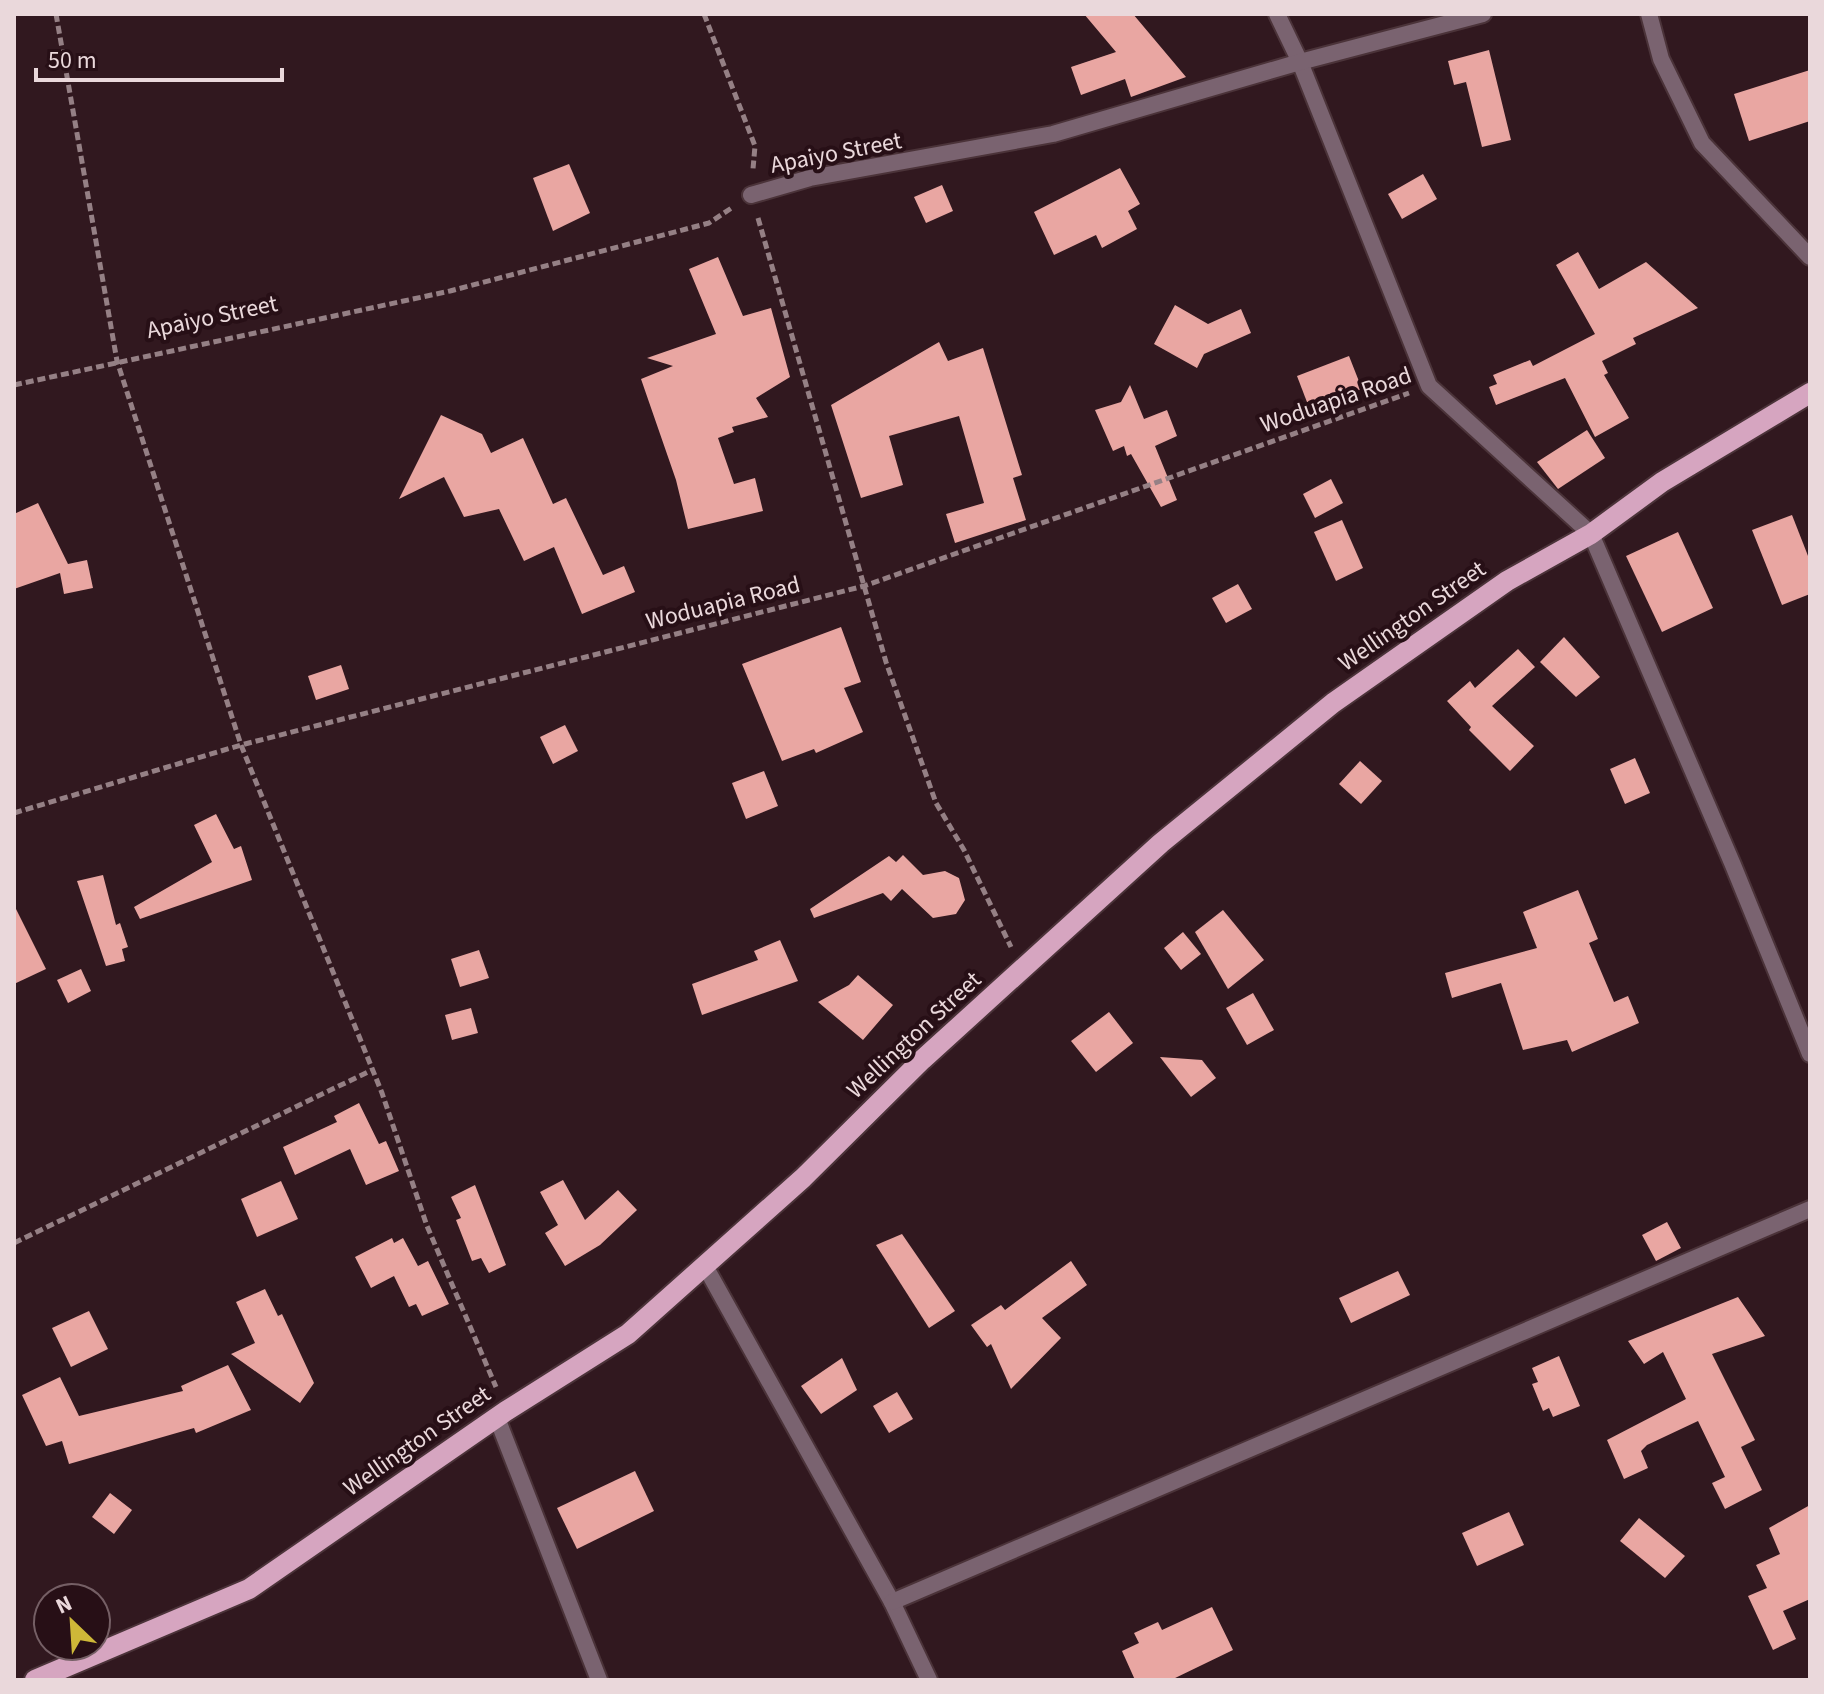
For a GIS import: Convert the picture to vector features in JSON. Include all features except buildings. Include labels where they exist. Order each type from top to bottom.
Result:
[{"type":"main road","name":"Wellington Street","points":[[35,1680],[57,1676],[249,1589],[501,1414],[628,1334],[803,1178],[922,1060],[1161,843],[1333,703],[1507,581],[1591,534],[1662,482],[1810,393]]},
{"type":"street","points":[[1277,14],[1300,62],[1429,386],[1591,534],[1810,1054]]},
{"type":"street","name":"Apaiyo Street","points":[[751,195],[810,178],[1053,134],[1300,62],[1483,14]]},
{"type":"street","points":[[1649,14],[1661,59],[1702,143],[1810,257]]},
{"type":"street","points":[[892,1602],[1810,1209]]},
{"type":"street","points":[[705,1266],[892,1602],[929,1680]]},
{"type":"street","points":[[501,1414],[599,1680]]},
{"type":"path","points":[[56,14],[117,361],[241,745],[372,1070],[427,1226],[501,1414]]},
{"type":"path","points":[[704,14],[755,146],[751,195],[886,662],[936,803],[964,850],[1022,969]]},
{"type":"path","name":"Apaiyo Street","points":[[14,385],[450,291],[709,223],[751,195]]},
{"type":"path","name":"Woduapia Road","points":[[14,813],[241,745],[864,586],[1429,386]]},
{"type":"path","points":[[14,1243],[372,1070]]}]
